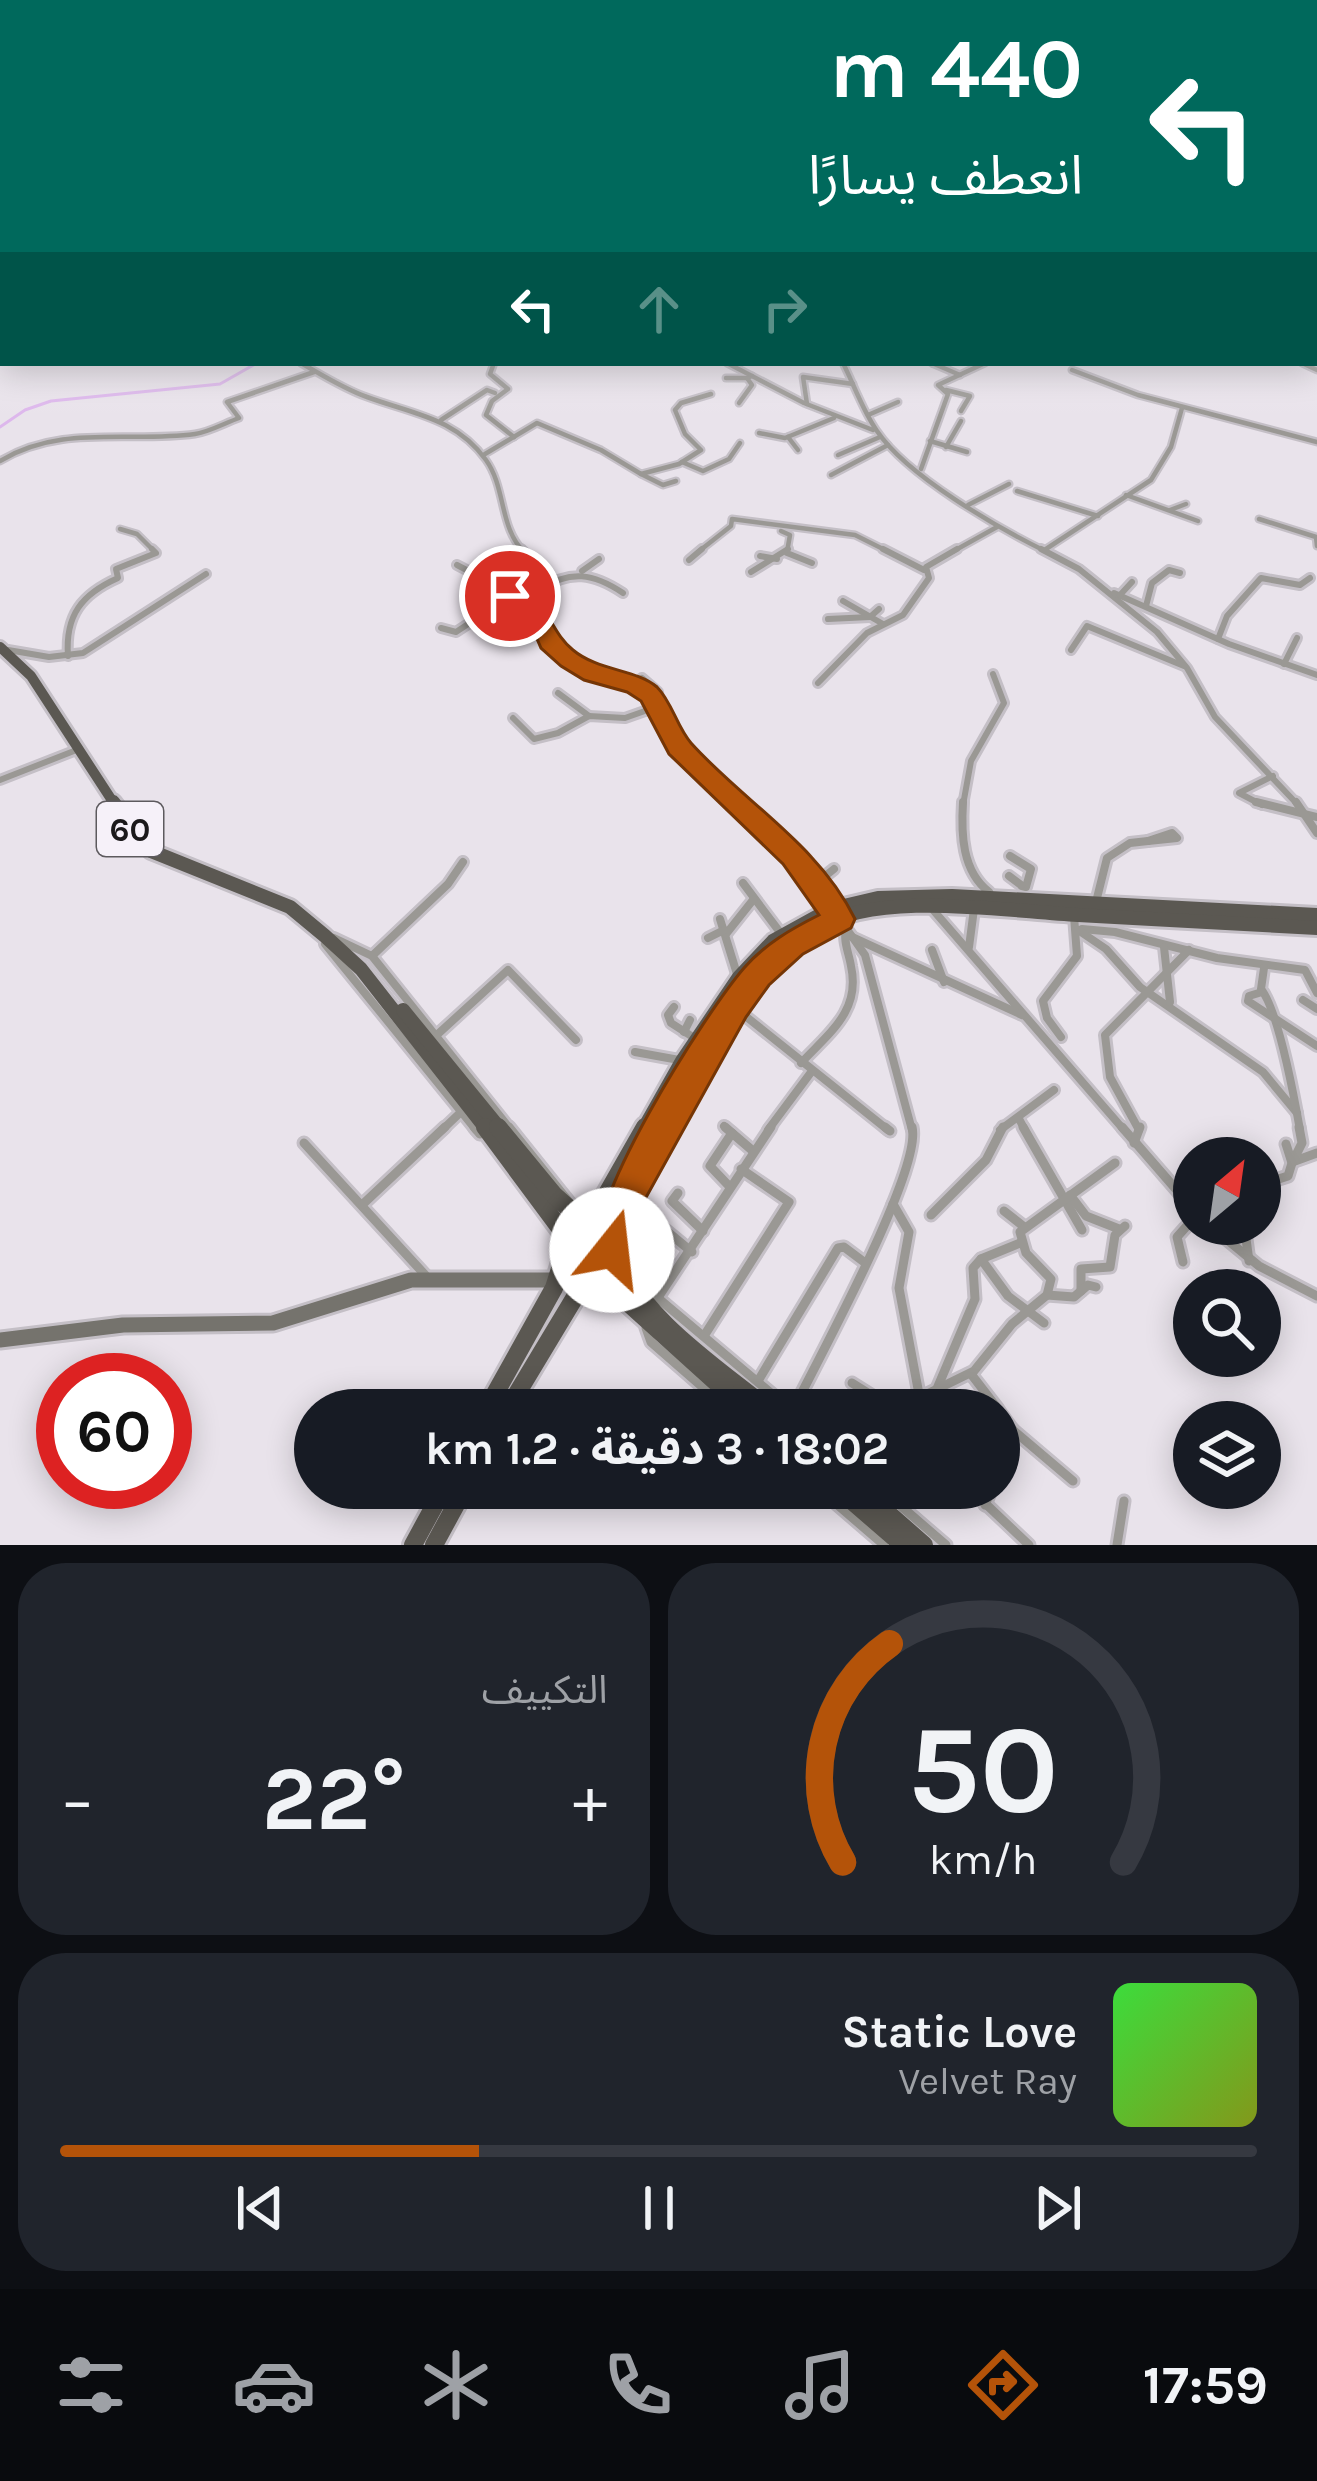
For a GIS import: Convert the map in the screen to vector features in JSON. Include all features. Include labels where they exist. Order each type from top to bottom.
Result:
[{"type":"main road","name":"60","points":[[2,648],[31,676],[131,830],[151,850],[290,907],[325,936]]},
{"type":"main road","points":[[497,1389],[557,1280],[564,1243],[682,1061],[690,1035],[782,935],[842,924],[878,898],[1019,895],[1317,915]]},
{"type":"main road","points":[[519,1389],[568,1300],[605,1263],[621,1206],[702,1056],[758,975],[792,944],[870,910],[926,907],[975,908],[1076,922],[1317,928]]},
{"type":"main road","points":[[325,936],[362,960],[582,1216],[603,1226],[618,1271],[727,1389]]},
{"type":"main road","points":[[325,936],[361,969],[545,1202],[576,1270],[592,1272],[651,1308],[745,1389]]},
{"type":"main road","points":[[413,1545],[433,1509]]},
{"type":"main road","points":[[434,1545],[454,1509]]},
{"type":"main road","points":[[861,1509],[903,1545]]},
{"type":"main road","points":[[883,1509],[924,1545]]},
{"type":"street","points":[[307,366],[362,396],[442,420],[461,430],[485,454],[505,500],[512,540],[528,554],[540,589],[542,631],[562,655],[593,674],[636,686],[659,707],[679,747],[794,856],[865,955],[915,1131],[893,1204],[802,1389]]},
{"type":"street","points":[[493,366],[490,374],[508,388],[492,401],[486,415],[514,437]]},
{"type":"street","points":[[734,366],[878,434]]},
{"type":"street","points":[[844,366],[888,445],[997,527],[1046,549],[1110,592],[1157,632],[1187,668],[1215,717],[1273,776],[1317,833]]},
{"type":"street","points":[[939,366],[960,375]]},
{"type":"street","points":[[961,411],[970,396],[938,385],[979,366]]},
{"type":"street","points":[[1072,370],[1113,391],[1252,432],[1317,442]]},
{"type":"street","points":[[0,461],[15,452],[89,434],[197,434],[239,418],[227,402],[318,371]]},
{"type":"street","points":[[727,378],[756,375]]},
{"type":"street","points":[[739,404],[752,385],[747,377]]},
{"type":"street","points":[[807,404],[803,377],[853,384]]},
{"type":"street","points":[[442,420],[472,396],[487,389],[495,393]]},
{"type":"street","points":[[921,469],[946,390]]},
{"type":"street","points":[[641,474],[682,462],[701,450],[685,434],[674,410],[681,403],[711,394]]},
{"type":"street","points":[[868,415],[898,402]]},
{"type":"street","points":[[1046,549],[1151,480],[1171,447],[1182,408]]},
{"type":"street","points":[[759,433],[788,436],[838,417]]},
{"type":"street","points":[[946,446],[961,421]]},
{"type":"street","points":[[485,454],[542,424],[663,485],[676,482]]},
{"type":"street","points":[[838,455],[878,434]]},
{"type":"street","points":[[788,436],[798,450]]},
{"type":"street","points":[[930,441],[968,452]]},
{"type":"street","points":[[682,462],[703,471],[729,459],[740,443]]},
{"type":"street","points":[[831,475],[888,445]]},
{"type":"street","points":[[968,505],[1009,484]]},
{"type":"street","points":[[1017,491],[1098,516]]},
{"type":"street","points":[[1126,495],[1198,521]]},
{"type":"street","points":[[1167,509],[1186,504]]},
{"type":"street","points":[[689,560],[731,526],[732,519],[779,529],[855,535],[924,570],[928,578],[903,615],[867,633],[818,683]]},
{"type":"street","points":[[1258,519],[1316,537],[1317,545]]},
{"type":"street","points":[[924,570],[944,553],[997,527]]},
{"type":"street","points":[[68,656],[66,640],[74,607],[84,595],[118,578],[116,568],[156,553],[137,534],[120,529]]},
{"type":"street","points":[[752,572],[788,554],[790,535],[779,529]]},
{"type":"street","points":[[500,568],[528,554]]},
{"type":"street","points":[[788,554],[812,563]]},
{"type":"street","points":[[760,556],[781,560]]},
{"type":"street","points":[[582,572],[599,559]]},
{"type":"street","points":[[457,565],[528,604],[539,615]]},
{"type":"street","points":[[1145,607],[1152,584],[1169,570],[1180,573]]},
{"type":"street","points":[[540,589],[566,573],[582,572],[623,592]]},
{"type":"street","points":[[2,648],[68,656],[83,653],[206,574]]},
{"type":"street","points":[[1218,639],[1227,616],[1262,578],[1300,585],[1310,578]]},
{"type":"street","points":[[1120,595],[1132,583]]},
{"type":"street","points":[[1110,592],[1218,639],[1317,674]]},
{"type":"street","points":[[441,628],[456,632],[512,595]]},
{"type":"street","points":[[509,612],[542,600]]},
{"type":"street","points":[[843,601],[884,624]]},
{"type":"street","points":[[828,620],[870,617],[879,609]]},
{"type":"street","points":[[1071,650],[1081,628],[1095,627],[1187,668]]},
{"type":"street","points":[[1284,664],[1297,638]]},
{"type":"street","points":[[993,674],[1004,703],[970,762],[961,796],[968,872],[976,886],[1019,895]]},
{"type":"street","points":[[642,678],[658,692],[659,707]]},
{"type":"street","points":[[558,694],[589,716]]},
{"type":"street","points":[[513,718],[533,739],[558,733],[589,716],[626,718],[659,707]]},
{"type":"street","points":[[0,780],[79,749]]},
{"type":"street","points":[[1273,776],[1239,793],[1267,808],[1317,817]]},
{"type":"street","points":[[1096,902],[1107,858],[1130,843],[1148,841]]},
{"type":"street","points":[[1010,856],[1031,869],[1019,895]]},
{"type":"street","points":[[372,956],[448,884],[463,862]]},
{"type":"street","points":[[814,885],[834,869]]},
{"type":"street","points":[[1009,875],[1019,895]]},
{"type":"street","points":[[743,883],[782,935]]},
{"type":"street","points":[[708,938],[725,932],[754,899]]},
{"type":"street","points":[[926,907],[969,947],[1173,1189]]},
{"type":"street","points":[[969,947],[975,908]]},
{"type":"street","points":[[720,919],[739,977]]},
{"type":"street","points":[[1076,922],[1114,929],[1164,947],[1264,968],[1304,970],[1317,991]]},
{"type":"street","points":[[1076,922],[1150,992],[1263,1072],[1297,1113]]},
{"type":"street","points":[[1061,1037],[1047,1018],[1043,1001],[1072,971],[1076,922]]},
{"type":"street","points":[[842,924],[944,982],[1026,1016]]},
{"type":"street","points":[[801,1063],[855,1001],[857,980],[842,924]]},
{"type":"street","points":[[564,1243],[323,942],[325,936],[372,956],[439,1033],[582,1216]]},
{"type":"street","points":[[1164,947],[1172,1005]]},
{"type":"street","points":[[932,950],[944,982]]},
{"type":"street","points":[[1134,1143],[1138,1122],[1110,1077],[1103,1046],[1109,1027],[1169,976],[1190,950]]},
{"type":"street","points":[[1264,968],[1262,992],[1273,1004],[1279,1024],[1280,1050],[1302,1143],[1288,1176],[1281,1178]]},
{"type":"street","points":[[439,1033],[508,970],[576,1040]]},
{"type":"street","points":[[1262,992],[1249,996],[1248,1001],[1317,1046]]},
{"type":"street","points":[[1303,1000],[1317,1009]]},
{"type":"street","points":[[734,1006],[890,1131]]},
{"type":"street","points":[[674,1007],[668,1019],[690,1035]]},
{"type":"street","points":[[690,1020],[690,1035]]},
{"type":"street","points":[[635,1052],[682,1061]]},
{"type":"street","points":[[706,1389],[652,1342],[651,1308],[692,1252],[740,1168],[812,1071]]},
{"type":"street","points":[[932,1215],[986,1160],[1000,1129],[1054,1090]]},
{"type":"street","points":[[363,1204],[462,1111]]},
{"type":"street","points":[[1019,1119],[1082,1230]]},
{"type":"street","points":[[729,1186],[710,1166],[728,1130],[754,1151]]},
{"type":"street","points":[[304,1143],[430,1279]]},
{"type":"street","points":[[1286,1144],[1292,1163]]},
{"type":"street","points":[[1292,1163],[1317,1153]]},
{"type":"street","points":[[1020,1243],[1023,1226],[1115,1163]]},
{"type":"street","points":[[704,1336],[789,1202],[740,1168]]},
{"type":"street","points":[[678,1193],[672,1201],[703,1232]]},
{"type":"street","points":[[1067,1197],[1086,1216],[1122,1227],[1110,1267],[1104,1271],[1084,1266],[1078,1273],[1081,1291]]},
{"type":"street","points":[[893,1204],[903,1217],[910,1242],[898,1270],[922,1389]]},
{"type":"street","points":[[1004,1211],[1023,1226]]},
{"type":"street","points":[[658,1224],[692,1252]]},
{"type":"street","points":[[937,1389],[976,1289],[974,1268],[981,1259],[1020,1243]]},
{"type":"street","points":[[940,1389],[971,1374],[1047,1295],[1051,1279],[1020,1243]]},
{"type":"street","points":[[1180,1245],[1183,1262]]},
{"type":"street","points":[[1234,1245],[1249,1261],[1292,1288],[1317,1296]]},
{"type":"street","points":[[1247,1245],[1249,1261]]},
{"type":"street","points":[[758,1382],[838,1248],[844,1247],[864,1262]]},
{"type":"street","points":[[981,1259],[992,1281],[1044,1323]]},
{"type":"street","points":[[0,1340],[123,1325],[273,1323],[411,1280],[557,1280]]},
{"type":"street","points":[[976,1289],[992,1281]]},
{"type":"street","points":[[1047,1295],[1074,1297],[1088,1286],[1096,1287]]},
{"type":"street","points":[[651,1308],[704,1336],[766,1389]]},
{"type":"street","points":[[971,1374],[983,1389]]},
{"type":"street","points":[[852,1383],[862,1389]]},
{"type":"street","points":[[1020,1436],[1073,1481]]},
{"type":"street","points":[[1117,1545],[1124,1502]]},
{"type":"street","points":[[842,1509],[884,1545]]},
{"type":"street","points":[[904,1509],[946,1545]]},
{"type":"street","points":[[991,1509],[1029,1545]]},
{"type":"waterway","points":[[0,427],[25,410],[51,401],[220,384],[252,366]]},
{"type":"route","points":[[510,596],[520,598],[539,615],[549,643],[569,660],[650,695],[679,747],[771,840],[794,856],[840,919],[811,930],[792,944],[758,975],[734,1006],[621,1206],[612,1250]]}]
